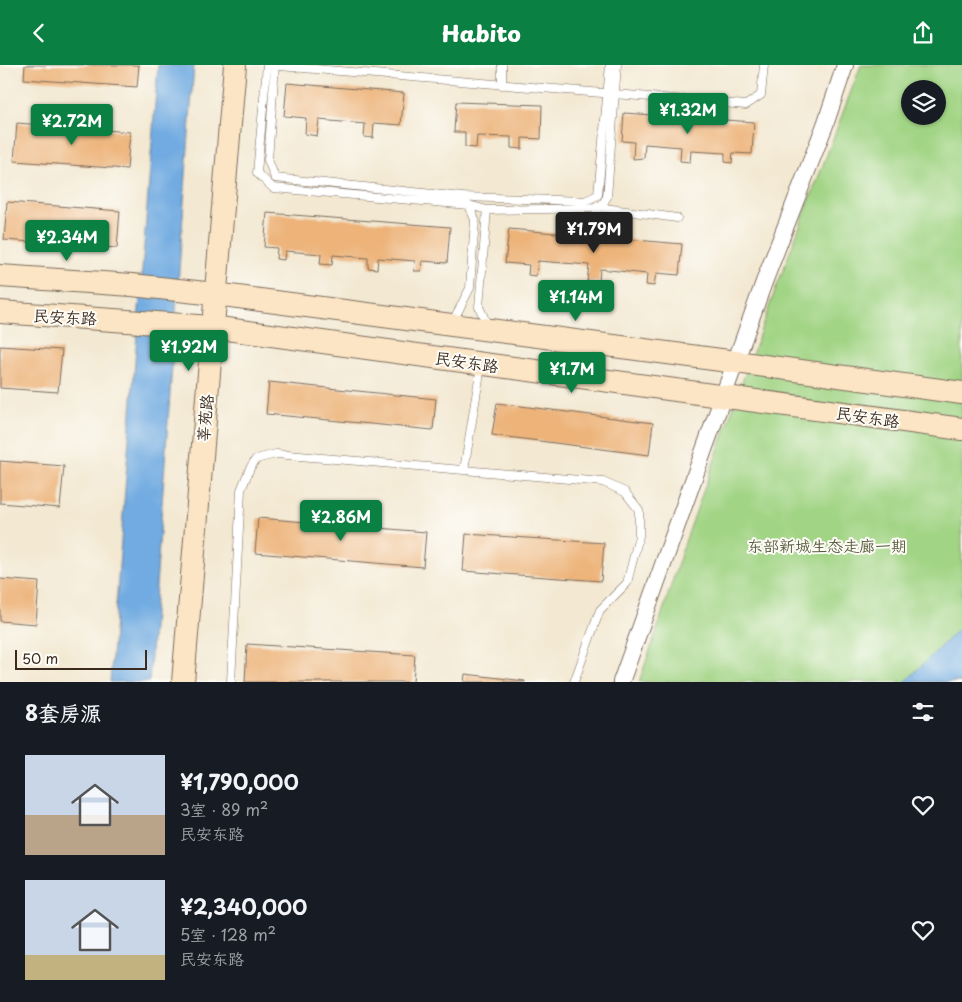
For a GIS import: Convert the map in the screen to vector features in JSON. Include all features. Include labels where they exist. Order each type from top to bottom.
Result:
[{"type":"main road","name":"莘苑路","points":[[183,682],[235,65]]},
{"type":"main road","name":"民安东路","points":[[0,276],[132,285],[215,294],[961,393]]},
{"type":"main road","name":"民安东路","points":[[0,312],[124,319],[212,327],[962,429]]},
{"type":"street","points":[[621,682],[764,282],[819,142],[846,65]]},
{"type":"lane","points":[[271,65],[746,105],[761,95],[764,65]]},
{"type":"lane","points":[[271,65],[268,160],[275,177],[463,197],[585,201],[600,208]]},
{"type":"lane","points":[[271,65],[257,173],[273,188],[469,205],[487,210],[600,208],[677,218]]},
{"type":"lane","points":[[502,65],[502,85]]},
{"type":"lane","points":[[600,208],[607,197],[611,94],[610,65]]},
{"type":"lane","points":[[585,201],[598,195],[611,94],[617,65]]},
{"type":"lane","points":[[451,324],[470,289],[475,220],[469,205]]},
{"type":"lane","points":[[487,210],[479,307],[490,329]]},
{"type":"lane","points":[[464,470],[482,363]]},
{"type":"lane","points":[[232,682],[242,490],[250,468],[256,459],[276,454],[603,482],[625,492],[639,510],[639,536],[627,583],[600,610],[574,682]]},
{"type":"green space","name":"东部新城生态走廊一期","points":[[861,65],[962,65],[962,682],[639,682],[683,548],[769,307]]},
{"type":"water","points":[[158,65],[194,65],[149,682],[110,682]]},
{"type":"water","points":[[962,625],[962,682],[905,682]]},
{"type":"building","points":[[25,65],[139,65],[137,87],[24,79]]},
{"type":"building","points":[[287,83],[404,93],[401,125],[374,123],[373,138],[364,137],[365,124],[319,120],[317,136],[305,134],[306,118],[284,116]]},
{"type":"building","points":[[456,102],[542,105],[541,139],[522,138],[522,149],[511,148],[511,137],[477,136],[476,148],[465,147],[465,132],[454,132]]},
{"type":"building","points":[[624,113],[754,122],[752,154],[733,153],[732,163],[725,162],[725,153],[691,151],[690,162],[680,161],[681,147],[645,144],[644,158],[633,159],[634,142],[622,141]]},
{"type":"building","points":[[17,123],[130,132],[127,169],[14,161]]},
{"type":"building","points":[[7,202],[120,211],[117,248],[4,240]]},
{"type":"building","points":[[267,213],[450,227],[447,263],[422,261],[421,271],[414,271],[415,261],[378,258],[377,269],[368,268],[368,258],[333,255],[332,265],[320,264],[321,254],[285,251],[284,260],[276,259],[277,248],[264,247]]},
{"type":"building","points":[[509,229],[682,244],[679,275],[656,273],[654,286],[646,285],[647,274],[600,269],[599,282],[587,281],[589,265],[538,261],[536,276],[528,275],[529,265],[505,263]]},
{"type":"building","points":[[0,346],[62,350],[58,392],[0,388]]},
{"type":"building","points":[[269,382],[436,399],[433,430],[266,414]]},
{"type":"building","points":[[497,403],[653,423],[649,455],[492,435]]},
{"type":"building","points":[[0,461],[64,466],[60,508],[0,503]]},
{"type":"building","points":[[258,518],[426,532],[423,567],[255,553]]},
{"type":"building","points":[[466,534],[604,543],[601,581],[463,571]]},
{"type":"building","points":[[0,579],[39,582],[36,624],[0,621]]},
{"type":"building","points":[[247,644],[415,655],[413,682],[245,682]]},
{"type":"building","points":[[465,674],[525,681],[525,682],[464,682]]}]
